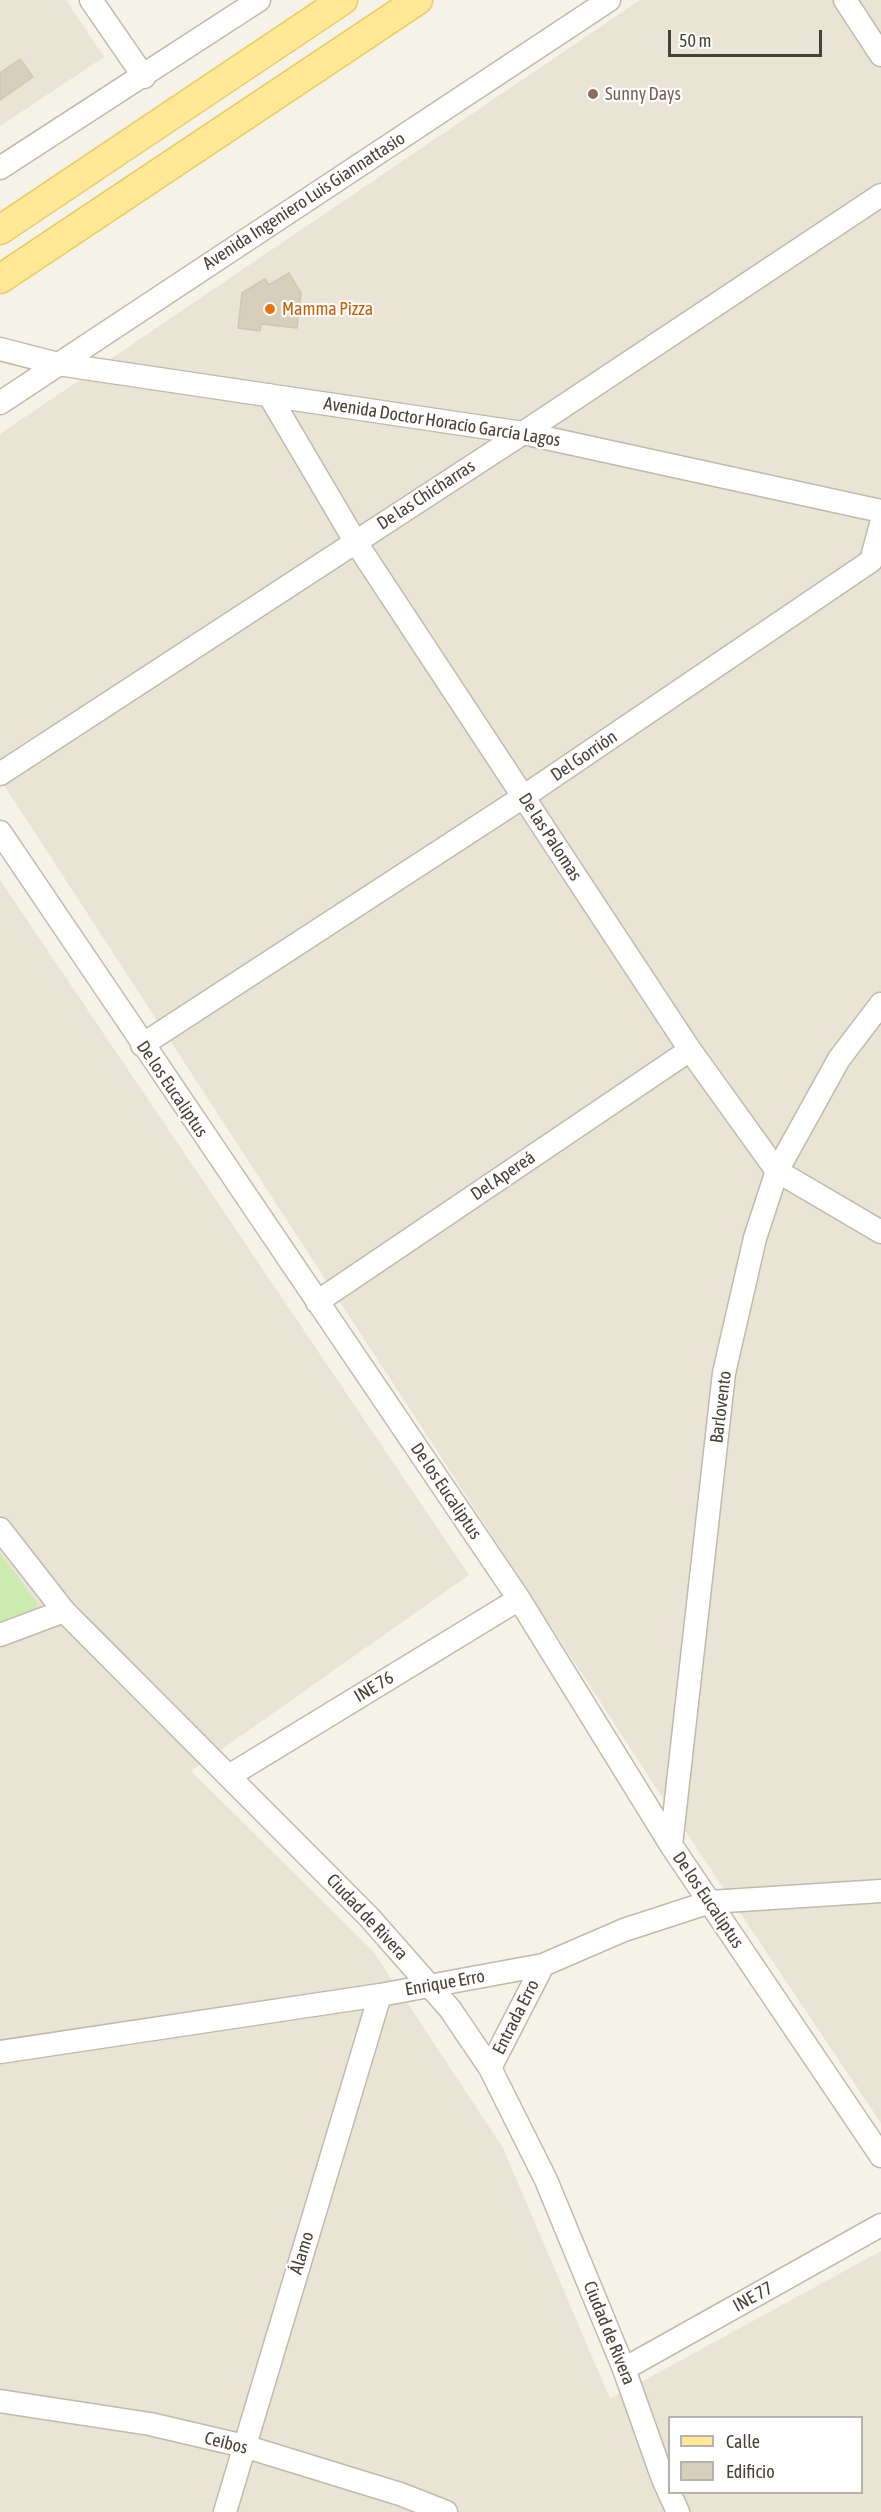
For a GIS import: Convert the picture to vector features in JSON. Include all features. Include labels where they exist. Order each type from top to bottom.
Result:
[{"type":"main road","points":[[0,230],[343,0]]},
{"type":"main road","points":[[0,279],[418,0]]},
{"type":"street","points":[[91,0],[144,76]]},
{"type":"street","points":[[0,168],[259,0]]},
{"type":"street","name":"Avenida Ingeniero Luis Giannattasio","points":[[0,403],[609,0]]},
{"type":"street","points":[[846,0],[881,56]]},
{"type":"street","name":"De las Chicharras","points":[[0,774],[523,433],[881,195]]},
{"type":"street","name":"Avenida Doctor Horacio García Lagos","points":[[0,349],[58,364],[523,433],[881,511]]},
{"type":"street","name":"De las Palomas","points":[[268,395],[355,541],[690,1050],[777,1171],[881,1232]]},
{"type":"street","name":"Del Gorrión","points":[[142,1045],[876,569],[881,524]]},
{"type":"street","name":"De los Eucaliptus","points":[[0,832],[519,1599],[671,1845],[881,2156]]},
{"type":"street","name":"Barlovento","points":[[671,1845],[724,1373],[755,1238],[777,1171],[839,1059],[881,1004]]},
{"type":"street","name":"Del Apereá","points":[[317,1302],[690,1050]]},
{"type":"street","name":"Ciudad de Rivera","points":[[0,1529],[64,1611],[369,1917],[450,2009],[490,2068],[546,2180],[624,2369],[668,2491]]},
{"type":"street","name":"INE 76","points":[[229,1776],[519,1599]]},
{"type":"street","points":[[0,1635],[64,1611]]},
{"type":"street","name":"Enrique Erro","points":[[0,2052],[380,1995],[543,1965],[624,1930],[710,1902],[881,1891]]},
{"type":"street","name":"Entrada Erro","points":[[490,2068],[543,1965]]},
{"type":"street","name":"Álamo","points":[[225,2512],[380,1995]]},
{"type":"street","name":"INE 77","points":[[624,2369],[881,2225]]},
{"type":"street","name":"Ceibos","points":[[0,2401],[25,2403],[150,2424],[244,2446],[400,2494],[446,2512]]},
{"type":"street","name":"Ciudad de Rivera","points":[[670,2494],[678,2512]]},
{"type":"shaded area","points":[[0,0],[66,0],[104,57],[0,126]]},
{"type":"shaded area","points":[[640,0],[881,0],[881,2123],[651,1780],[0,779],[0,434]]},
{"type":"shaded area","points":[[0,880],[469,1575],[191,1771],[373,1951],[503,2148],[610,2399],[881,2251],[881,2512],[0,2512]]},
{"type":"green space","points":[[0,1553],[38,1604],[34,1612],[0,1623]]},
{"type":"building","points":[[20,59],[33,77],[0,100],[0,73]]},
{"type":"building","name":"Mamma Pizza","points":[[289,273],[301,293],[297,328],[261,324],[260,331],[238,328],[242,293],[265,279],[269,285]]},
{"type":"place","name":"Sunny Days","points":[[593,94]]},
{"type":"place","name":"Mamma Pizza","points":[[270,309]]}]
